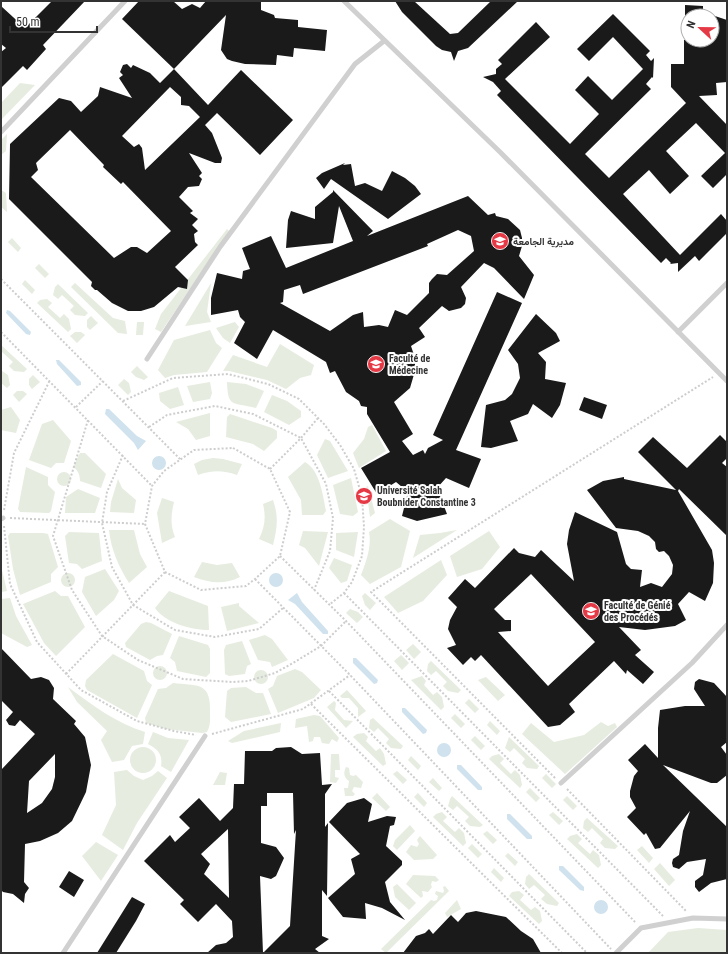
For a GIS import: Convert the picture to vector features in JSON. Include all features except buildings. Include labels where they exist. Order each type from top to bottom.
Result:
[{"type":"lane","points":[[1,132],[125,1]]},
{"type":"lane","points":[[344,1],[500,152],[727,381]]},
{"type":"lane","points":[[148,359],[220,247],[355,64],[384,41]]},
{"type":"lane","points":[[678,332],[727,284]]},
{"type":"lane","points":[[561,783],[692,663],[727,625]]},
{"type":"lane","points":[[63,953],[205,736]]},
{"type":"lane","points":[[615,953],[641,928],[692,918],[727,919]]},
{"type":"path","points":[[1,279],[180,459]]},
{"type":"path","points":[[1,332],[152,486]]},
{"type":"path","points":[[123,402],[173,378],[228,374],[268,384],[299,399],[318,418],[340,445],[354,469],[362,497],[364,527],[362,556],[352,582],[344,593],[329,605]]},
{"type":"path","points":[[692,918],[561,783],[371,592],[719,374]]},
{"type":"path","points":[[76,407],[103,381]]},
{"type":"path","points":[[49,382],[14,453],[2,518],[10,584],[37,642],[81,690],[137,721],[174,731],[205,736],[304,709],[350,675]]},
{"type":"path","points":[[149,427],[167,415],[215,406],[253,414],[301,438],[326,484],[333,518],[330,551],[314,590]]},
{"type":"path","points":[[270,469],[301,438],[318,418]]},
{"type":"path","points":[[88,420],[56,520],[53,536],[72,590],[102,636],[138,660],[182,679],[221,682],[248,681],[275,673],[321,646],[346,621]]},
{"type":"path","points":[[233,448],[270,469],[290,512],[280,556],[246,586],[202,590],[165,572],[145,524],[152,486],[164,471],[194,450],[233,448]]},
{"type":"path","points":[[123,455],[107,492],[102,523],[112,567],[133,604],[175,630],[215,637],[259,629],[283,608]]},
{"type":"path","points":[[2,518],[145,524]]},
{"type":"path","points":[[280,556],[346,621],[641,928]]},
{"type":"path","points":[[66,674],[165,572]]},
{"type":"path","points":[[255,579],[350,675],[615,953]]},
{"type":"path","points":[[344,593],[669,922]]},
{"type":"path","points":[[329,691],[587,953]]},
{"type":"path","points":[[311,704],[562,953]]},
{"type":"shaded area","points":[[20,83],[35,85],[1,120],[1,103]]},
{"type":"shaded area","points":[[7,134],[6,151],[1,155],[1,140]]},
{"type":"shaded area","points":[[1,190],[6,193],[7,212],[1,207]]},
{"type":"shaded area","points":[[227,229],[229,231],[161,332],[155,329],[161,314]]},
{"type":"shaded area","points":[[12,238],[21,248],[18,252],[8,242]]},
{"type":"shaded area","points":[[39,264],[49,274],[45,278],[35,268]]},
{"type":"shaded area","points":[[25,280],[35,290],[32,294],[22,284]]},
{"type":"shaded area","points":[[75,283],[113,318],[125,321],[127,334],[118,333],[71,287]]},
{"type":"shaded area","points":[[211,283],[207,312],[211,322],[185,326]]},
{"type":"shaded area","points":[[58,284],[88,313],[85,316],[75,315],[70,310],[74,306],[62,295],[58,299],[53,295],[55,287]]},
{"type":"shaded area","points":[[47,299],[52,303],[48,307],[60,318],[64,314],[69,319],[71,329],[68,332],[37,303],[40,300]]},
{"type":"shaded area","points":[[91,316],[98,323],[90,330],[87,327],[87,320]]},
{"type":"shaded area","points":[[137,322],[144,322],[143,335],[136,335]]},
{"type":"shaded area","points":[[235,322],[239,327],[230,343],[223,338],[216,328]]},
{"type":"shaded area","points":[[210,330],[216,343],[222,348],[207,372],[174,375],[165,378],[158,370],[174,340]]},
{"type":"shaded area","points":[[75,332],[81,332],[85,335],[77,343],[70,336]]},
{"type":"shaded area","points":[[280,344],[314,365],[311,375],[300,378],[286,389],[267,380],[229,371],[223,371],[233,355],[267,367]]},
{"type":"shaded area","points":[[1,345],[27,369],[24,372],[14,371],[9,366],[13,362],[1,351]]},
{"type":"shaded area","points":[[137,366],[148,377],[144,380],[136,377],[131,372]]},
{"type":"shaded area","points":[[2,371],[8,375],[10,385],[7,388],[1,383]]},
{"type":"shaded area","points":[[33,375],[40,382],[32,389],[29,385],[29,379]]},
{"type":"shaded area","points":[[124,379],[129,383],[131,392],[128,395],[118,385]]},
{"type":"shaded area","points":[[210,382],[212,393],[210,399],[193,402],[187,386]]},
{"type":"shaded area","points":[[227,382],[246,384],[264,391],[256,408],[237,404],[230,400]]},
{"type":"shaded area","points":[[178,387],[184,405],[170,409],[160,401],[159,393]]},
{"type":"shaded area","points":[[17,391],[23,391],[27,394],[19,402],[13,395]]},
{"type":"shaded area","points":[[272,395],[287,401],[301,411],[301,417],[289,425],[264,412]]},
{"type":"shaded area","points":[[11,407],[20,420],[16,433],[1,430],[1,410]]},
{"type":"shaded area","points":[[210,413],[210,436],[196,440],[188,429],[176,422]]},
{"type":"shaded area","points":[[230,414],[272,428],[277,431],[277,438],[264,451],[253,444],[226,437],[227,417]]},
{"type":"shaded area","points":[[53,420],[71,441],[64,463],[56,463],[51,468],[29,460],[42,424]]},
{"type":"shaded area","points":[[372,425],[386,451],[359,468],[353,453],[364,439],[368,427]]},
{"type":"shaded area","points":[[325,439],[330,441],[348,471],[328,478],[317,455]]},
{"type":"shaded area","points":[[80,453],[85,453],[106,474],[101,488],[80,481],[78,473],[73,467]]},
{"type":"shaded area","points":[[213,458],[242,464],[237,475],[218,471],[198,475],[194,464],[202,460]]},
{"type":"shaded area","points":[[305,462],[314,471],[320,484],[326,511],[323,515],[302,515],[301,500],[288,477]]},
{"type":"shaded area","points":[[26,467],[48,477],[48,485],[55,492],[51,511],[49,513],[20,512],[18,509]]},
{"type":"shaded area","points":[[64,472],[69,474],[71,479],[69,484],[64,486],[59,484],[57,479],[59,474]]},
{"type":"shaded area","points":[[351,478],[358,512],[353,516],[340,514],[333,485]]},
{"type":"shaded area","points":[[118,479],[122,488],[136,500],[134,513],[110,512],[111,502]]},
{"type":"shaded area","points":[[368,486],[375,513],[370,517],[366,487]]},
{"type":"shaded area","points":[[78,489],[100,498],[95,513],[65,513],[66,497]]},
{"type":"shaded area","points":[[162,498],[174,502],[172,511],[172,528],[175,537],[162,543],[157,513]]},
{"type":"shaded area","points":[[273,500],[277,523],[273,545],[259,539],[263,530],[264,522],[263,504]]},
{"type":"shaded area","points":[[390,519],[410,531],[401,567],[370,584],[361,575],[367,559],[370,543],[369,532]]},
{"type":"shaded area","points":[[109,530],[134,530],[140,554],[147,567],[129,583],[116,558]]},
{"type":"shaded area","points":[[457,530],[413,558],[420,535]]},
{"type":"shaded area","points":[[303,531],[328,532],[319,566],[305,548],[299,545]]},
{"type":"shaded area","points":[[489,531],[500,547],[482,569],[457,577],[450,556]]},
{"type":"shaded area","points":[[69,532],[99,533],[102,561],[82,569],[77,564],[69,563],[65,536]]},
{"type":"shaded area","points":[[358,532],[354,557],[336,550],[336,533]]},
{"type":"shaded area","points":[[10,533],[48,534],[58,567],[51,574],[51,582],[20,595],[13,569],[8,536]]},
{"type":"shaded area","points":[[334,558],[352,565],[347,581],[341,583],[329,568]]},
{"type":"shaded area","points":[[441,560],[447,575],[423,601],[398,613],[384,597]]},
{"type":"shaded area","points":[[202,562],[217,565],[232,563],[240,577],[234,580],[217,582],[206,581],[194,577]]},
{"type":"shaded area","points":[[1,566],[7,591],[1,592]]},
{"type":"shaded area","points":[[105,569],[119,591],[114,600],[96,616],[82,592],[85,577]]},
{"type":"shaded area","points":[[68,573],[73,575],[75,580],[73,585],[68,587],[63,585],[61,580],[63,575]]},
{"type":"shaded area","points":[[55,591],[61,596],[68,596],[85,627],[56,656],[44,643],[23,604]]},
{"type":"shaded area","points":[[169,591],[208,606],[209,630],[195,629],[179,625],[165,618],[159,613],[155,608]]},
{"type":"shaded area","points":[[365,593],[376,603],[370,610],[365,605],[362,596]]},
{"type":"shaded area","points":[[10,598],[16,616],[32,645],[27,647],[1,633],[1,599]]},
{"type":"shaded area","points":[[239,603],[239,606],[259,623],[227,631],[221,607]]},
{"type":"shaded area","points":[[350,609],[358,612],[363,617],[357,623],[346,613]]},
{"type":"shaded area","points":[[146,622],[172,634],[163,655],[157,656],[150,660],[126,647],[125,643],[141,624]]},
{"type":"shaded area","points":[[265,635],[272,639],[288,660],[272,667],[270,662],[258,660],[249,640]]},
{"type":"shaded area","points":[[179,636],[208,645],[210,649],[210,673],[206,677],[177,671],[175,662],[170,658]]},
{"type":"shaded area","points":[[242,641],[251,664],[247,666],[245,674],[229,676],[225,674],[224,650],[226,645]]},
{"type":"shaded area","points":[[413,644],[421,652],[414,659],[406,650]]},
{"type":"shaded area","points":[[113,654],[144,671],[147,681],[152,685],[137,718],[87,690],[85,686],[86,680]]},
{"type":"shaded area","points":[[401,655],[409,663],[402,670],[394,661]]},
{"type":"shaded area","points":[[431,661],[461,690],[458,693],[448,691],[443,686],[447,682],[436,671],[431,675],[427,671],[428,664]]},
{"type":"shaded area","points":[[160,666],[165,668],[167,673],[165,678],[160,680],[155,678],[153,673],[155,668]]},
{"type":"shaded area","points":[[295,669],[302,672],[321,690],[314,698],[278,713],[268,689],[273,686],[277,676]]},
{"type":"shaded area","points":[[261,670],[266,672],[268,677],[266,682],[261,684],[256,682],[254,677],[256,672]]},
{"type":"shaded area","points":[[422,676],[426,681],[424,685],[433,695],[437,692],[442,697],[444,707],[441,710],[411,680]]},
{"type":"shaded area","points":[[486,677],[505,695],[498,701],[478,680]]},
{"type":"shaded area","points":[[173,683],[195,685],[205,690],[208,694],[210,701],[210,722],[207,732],[202,733],[166,729],[146,723],[145,718],[158,689],[166,688]]},
{"type":"shaded area","points":[[68,687],[114,719],[145,732],[143,744],[132,746],[124,760],[112,762],[101,740],[107,731],[77,702]]},
{"type":"shaded area","points":[[246,687],[256,693],[263,693],[271,714],[231,722],[225,717],[227,691],[231,688]]},
{"type":"shaded area","points":[[347,690],[366,711],[358,717],[358,708],[349,698],[342,698],[340,696]]},
{"type":"shaded area","points":[[469,699],[479,709],[475,713],[465,703]]},
{"type":"shaded area","points":[[334,701],[336,703],[335,710],[344,720],[353,721],[346,728],[327,707]]},
{"type":"shaded area","points":[[455,714],[465,724],[461,728],[451,718]]},
{"type":"shaded area","points":[[314,715],[320,716],[339,738],[337,742],[332,739],[329,744],[322,743],[320,737],[314,737],[313,741],[309,742],[307,726],[295,728],[296,719]]},
{"type":"shaded area","points":[[373,718],[403,746],[401,749],[391,748],[386,743],[389,739],[378,728],[374,732],[369,728],[370,720]]},
{"type":"shaded area","points":[[490,721],[500,731],[497,735],[487,725]]},
{"type":"shaded area","points":[[601,722],[608,726],[615,723],[617,727],[565,774],[522,734],[531,723],[554,742],[584,735]]},
{"type":"shaded area","points":[[281,723],[280,732],[232,743],[228,741],[244,731]]},
{"type":"shaded area","points":[[153,732],[168,738],[189,740],[171,772],[161,766],[159,753],[155,748],[148,744]]},
{"type":"shaded area","points":[[364,733],[368,737],[366,741],[376,751],[380,748],[384,754],[386,764],[383,766],[353,737],[357,734]]},
{"type":"shaded area","points":[[475,736],[485,746],[481,750],[471,740]]},
{"type":"shaded area","points":[[509,737],[539,766],[537,769],[527,768],[522,763],[525,759],[514,748],[510,752],[505,748]]},
{"type":"shaded area","points":[[143,747],[153,750],[156,760],[153,770],[143,773],[133,770],[130,760],[133,750]]},
{"type":"shaded area","points":[[331,754],[339,754],[340,770],[335,770],[335,777],[339,778],[336,783],[330,782]]},
{"type":"shaded area","points":[[499,754],[504,759],[500,763],[511,774],[515,770],[520,775],[522,785],[520,788],[489,759],[492,756]]},
{"type":"shaded area","points":[[411,756],[421,766],[418,770],[408,760]]},
{"type":"shaded area","points":[[346,767],[349,768],[350,775],[356,775],[363,782],[361,788],[354,787],[352,791],[355,794],[353,796],[345,796],[344,788],[348,788],[349,781],[344,775]]},
{"type":"shaded area","points":[[127,770],[134,776],[143,780],[152,776],[158,771],[167,778],[137,823],[123,850],[102,835],[116,805],[114,772]]},
{"type":"shaded area","points":[[397,771],[407,780],[403,784],[393,774]]},
{"type":"shaded area","points":[[220,772],[227,773],[225,785],[213,785]]},
{"type":"shaded area","points":[[546,774],[556,784],[552,788],[542,778]]},
{"type":"shaded area","points":[[433,778],[442,788],[439,791],[429,782]]},
{"type":"shaded area","points":[[530,788],[540,798],[536,802],[526,792]]},
{"type":"shaded area","points":[[377,793],[390,807],[386,811],[372,798]]},
{"type":"shaded area","points":[[418,793],[427,803],[424,807],[414,797]]},
{"type":"shaded area","points":[[452,796],[483,825],[480,827],[470,826],[465,821],[469,817],[457,806],[453,810],[448,806]]},
{"type":"shaded area","points":[[567,796],[577,806],[573,810],[563,800]]},
{"type":"shaded area","points":[[442,812],[447,817],[443,821],[455,832],[459,828],[464,833],[466,843],[463,846],[433,817]]},
{"type":"shaded area","points":[[553,812],[563,821],[559,825],[549,815]]},
{"type":"shaded area","points":[[587,818],[618,846],[615,849],[605,848],[600,843],[603,839],[592,828],[588,832],[583,828],[584,821]]},
{"type":"shaded area","points":[[410,825],[415,831],[397,850],[393,846],[395,840]]},
{"type":"shaded area","points":[[487,831],[497,840],[493,844],[483,834]]},
{"type":"shaded area","points":[[577,834],[582,839],[578,843],[590,854],[593,850],[599,855],[601,865],[598,868],[567,839],[570,836]]},
{"type":"shaded area","points":[[420,836],[437,855],[433,859],[414,860],[406,852],[411,845],[417,847],[419,844],[417,840]]},
{"type":"shaded area","points":[[96,842],[118,855],[101,881],[82,856]]},
{"type":"shaded area","points":[[472,844],[482,854],[478,858],[468,848]]},
{"type":"shaded area","points":[[642,846],[653,858],[649,863],[637,850]]},
{"type":"shaded area","points":[[508,853],[518,862],[515,866],[505,856]]},
{"type":"shaded area","points":[[660,863],[675,880],[669,886],[654,869]]},
{"type":"shaded area","points":[[494,868],[504,878],[501,882],[491,872]]},
{"type":"shaded area","points":[[529,874],[559,903],[557,906],[547,904],[541,899],[545,895],[534,885],[529,889],[525,884],[526,877]]},
{"type":"shaded area","points":[[413,875],[435,876],[439,880],[436,882],[432,881],[432,887],[428,892],[422,891],[423,896],[421,898],[406,884]]},
{"type":"shaded area","points":[[397,884],[416,903],[409,910],[395,897],[393,887]]},
{"type":"shaded area","points":[[445,886],[449,891],[386,953],[381,949],[431,900],[437,900],[438,896],[435,894],[436,891],[443,893],[443,887]]},
{"type":"shaded area","points":[[519,891],[524,895],[520,900],[531,910],[535,907],[540,911],[542,921],[539,924],[509,896],[512,892]]},
{"type":"shaded area","points":[[457,900],[461,909],[447,917],[445,913]]},
{"type":"shaded area","points":[[698,928],[727,930],[727,953],[648,953],[668,932]]},
{"type":"water","points":[[7,310],[10,311],[31,332],[30,335],[26,334],[6,313]]},
{"type":"water","points":[[56,360],[59,360],[81,382],[81,385],[77,386],[57,364]]},
{"type":"water","points":[[106,409],[109,409],[137,436],[146,441],[138,450],[134,443],[105,414]]},
{"type":"water","points":[[159,456],[164,458],[166,463],[164,468],[159,470],[154,468],[152,463],[154,458]]},
{"type":"water","points":[[276,573],[281,575],[283,580],[281,585],[276,587],[271,585],[269,580],[271,575]]},
{"type":"water","points":[[297,593],[302,602],[328,631],[328,634],[323,634],[295,604],[288,600]]},
{"type":"water","points":[[353,658],[356,658],[378,680],[377,683],[374,684],[353,663]]},
{"type":"water","points":[[402,708],[405,708],[427,730],[426,733],[423,734],[402,712]]},
{"type":"water","points":[[441,743],[447,743],[451,747],[451,753],[447,757],[441,757],[437,753],[437,747]]},
{"type":"water","points":[[457,765],[461,765],[482,787],[482,790],[478,790],[457,769]]},
{"type":"water","points":[[507,814],[510,814],[532,836],[532,839],[527,839],[507,819]]},
{"type":"water","points":[[559,866],[563,866],[584,887],[584,891],[580,890],[559,870]]},
{"type":"water","points":[[598,900],[604,900],[608,904],[608,910],[604,914],[598,914],[594,910],[594,904]]},
{"type":"place","name":"مديرية الجامعة","points":[[500,241]]},
{"type":"place","name":"Faculté de Médecine","points":[[376,364]]},
{"type":"place","name":"Université Salah Boubnider Constantine 3","points":[[364,496]]},
{"type":"place","name":"Faculté de Génié des Procédés","points":[[591,611]]}]
